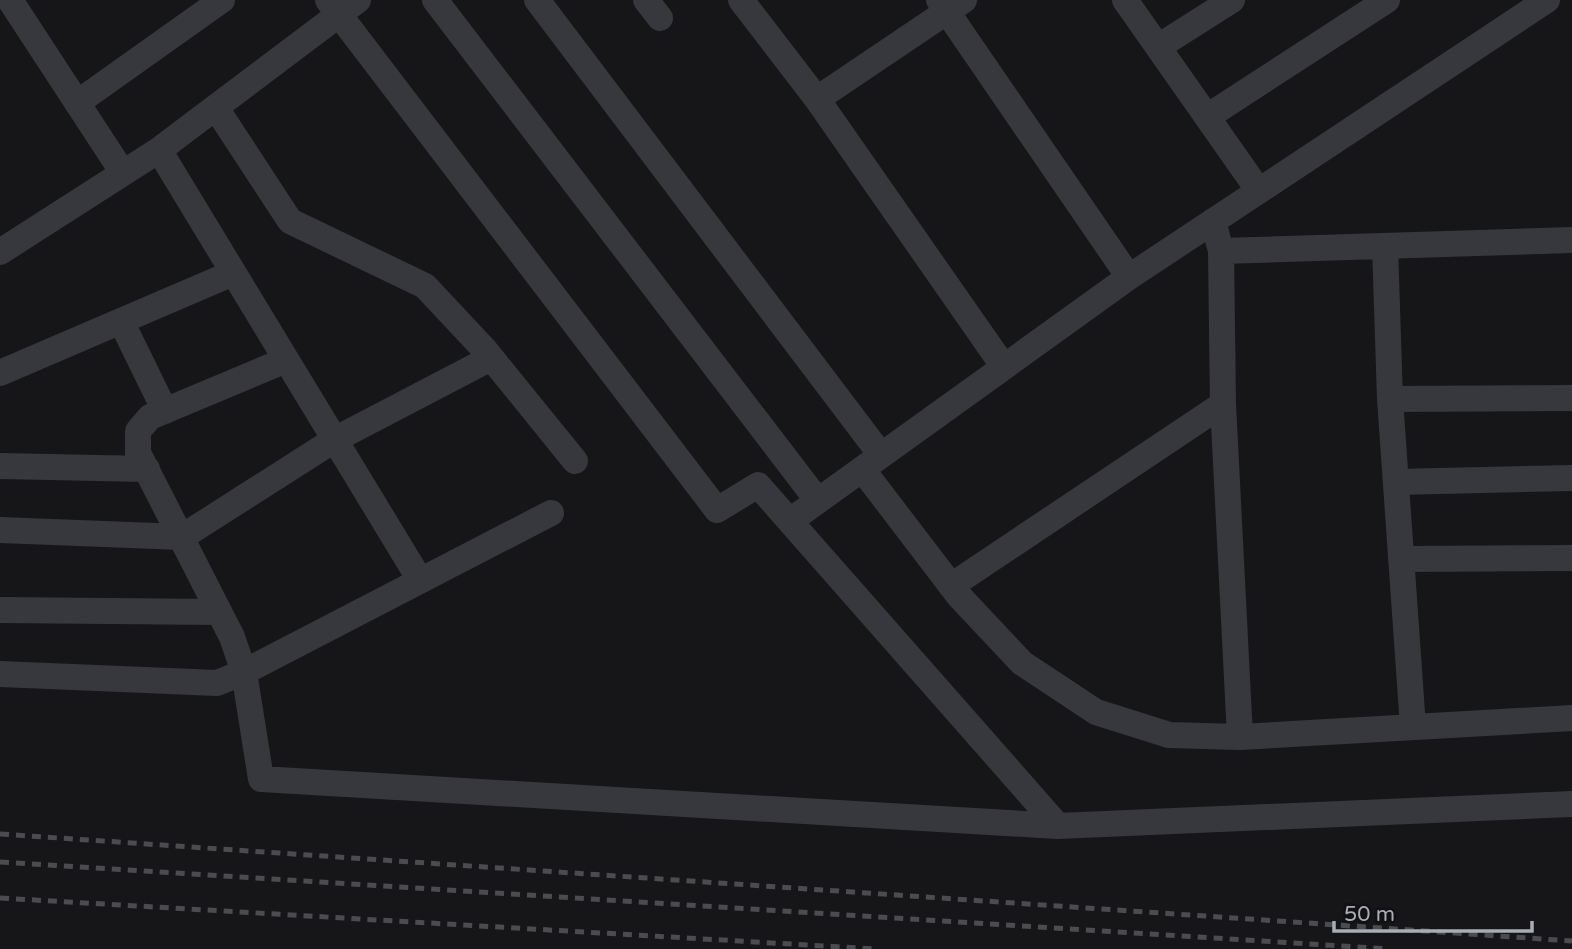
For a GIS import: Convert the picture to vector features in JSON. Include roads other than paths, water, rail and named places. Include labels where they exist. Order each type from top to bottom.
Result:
[{"type":"street","points":[[10,0],[123,173]]},
{"type":"street","points":[[77,103],[222,0]]},
{"type":"street","points":[[435,0],[818,501]]},
{"type":"street","points":[[537,0],[872,462],[951,586],[1022,663],[1096,712],[1169,735],[1240,737],[1572,718]]},
{"type":"street","points":[[741,0],[817,99],[1004,367]]},
{"type":"street","points":[[1125,0],[1259,191]]},
{"type":"street","points":[[1158,47],[1232,0]]},
{"type":"street","points":[[1208,117],[1387,0]]},
{"type":"street","points":[[790,521],[1129,277],[1547,0]]},
{"type":"street","points":[[817,99],[950,4],[1129,277]]},
{"type":"street","points":[[0,253],[159,150],[216,108],[342,5],[717,510],[758,485],[1058,826]]},
{"type":"street","points":[[216,108],[290,221],[425,286],[491,358],[575,461]]},
{"type":"street","points":[[159,150],[420,580]]},
{"type":"street","points":[[1213,221],[1221,251],[1223,404],[1240,737]]},
{"type":"street","points":[[1221,251],[1572,240]]},
{"type":"street","points":[[1385,246],[1390,399],[1413,727]]},
{"type":"street","points":[[0,373],[233,273]]},
{"type":"street","points":[[121,321],[165,411]]},
{"type":"street","points":[[0,530],[181,537],[334,440],[491,358]]},
{"type":"street","points":[[286,360],[150,417],[138,431],[138,453],[232,637],[244,673],[261,779],[1058,826],[1572,804]]},
{"type":"street","points":[[1390,399],[1572,398]]},
{"type":"street","points":[[951,586],[1223,404]]},
{"type":"street","points":[[0,466],[147,469]]},
{"type":"street","points":[[1396,482],[1572,478]]},
{"type":"street","points":[[0,674],[217,683],[244,673],[551,513]]},
{"type":"street","points":[[1401,559],[1572,558]]},
{"type":"street","points":[[0,610],[219,612]]},
{"type":"railway","points":[[0,834],[1572,941]]},
{"type":"railway","points":[[0,862],[1389,949]]},
{"type":"railway","points":[[0,898],[876,949]]}]
